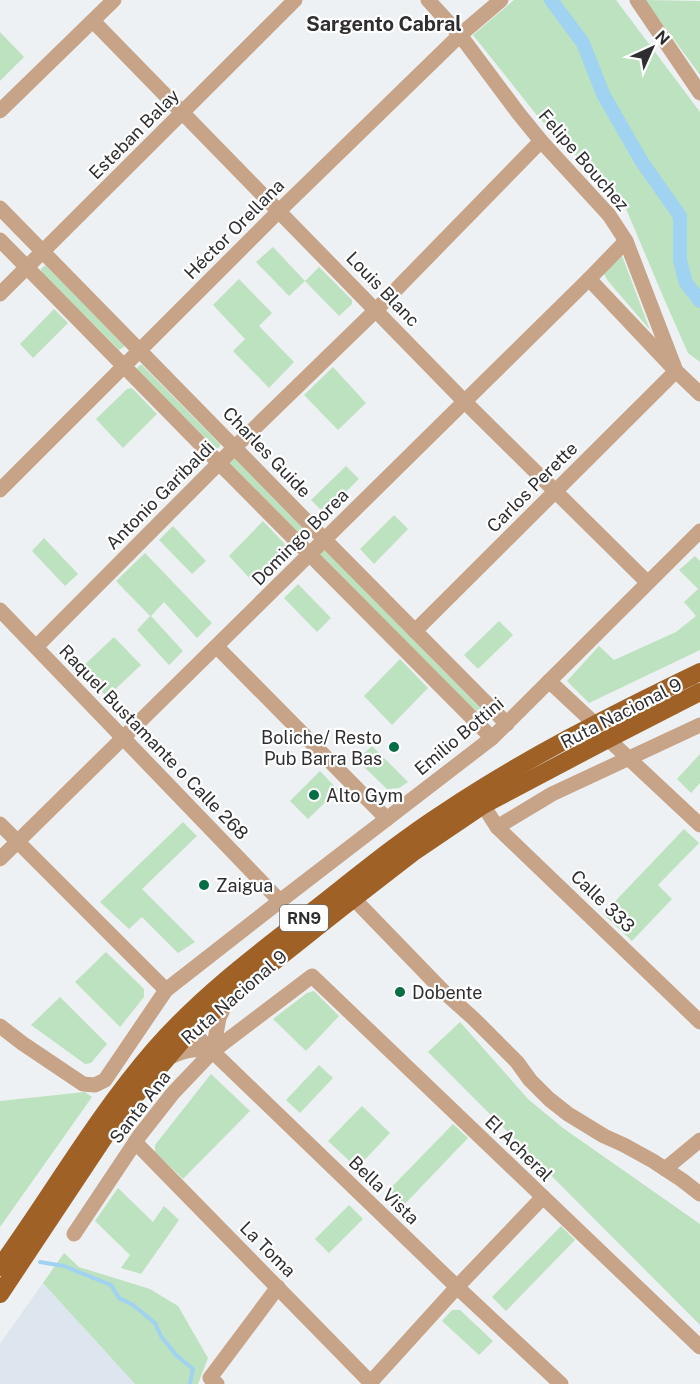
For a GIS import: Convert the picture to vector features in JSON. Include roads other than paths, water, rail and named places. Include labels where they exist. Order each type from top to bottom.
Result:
[{"type":"main road","name":"Ruta Nacional 9","points":[[0,1294],[122,1112],[165,1059],[186,1026],[225,981],[421,828],[475,792],[595,724],[700,672]]},
{"type":"main road","name":"Ruta Nacional 9","points":[[0,1268],[102,1116],[155,1049],[228,999],[415,851],[483,805],[700,692]]},
{"type":"street","points":[[0,111],[114,0]]},
{"type":"street","name":"Esteban Balay","points":[[0,294],[295,0]]},
{"type":"street","name":"Felipe Bouchez","points":[[428,0],[460,34],[540,141],[609,215],[626,241],[676,371],[700,394]]},
{"type":"street","name":"Héctor Orellana","points":[[0,490],[279,211],[460,34],[501,0]]},
{"type":"street","points":[[637,0],[700,93]]},
{"type":"street","name":"Louis Blanc","points":[[93,21],[465,402],[647,582]]},
{"type":"street","name":"Antonio Garibaldi","points":[[36,646],[376,310],[540,141]]},
{"type":"street","name":"Charles Guide","points":[[0,208],[507,724]]},
{"type":"street","points":[[0,240],[492,738]]},
{"type":"street","name":"Domingo Borea","points":[[0,860],[626,241]]},
{"type":"street","points":[[589,279],[676,371]]},
{"type":"street","name":"Carlos Perette","points":[[415,631],[676,371]]},
{"type":"street","name":"Emilio Bottini","points":[[0,1026],[83,1084],[95,1085],[105,1080],[166,990],[492,738],[700,531]]},
{"type":"street","name":"Raquel Bustamante o Calle 268","points":[[0,610],[280,901]]},
{"type":"street","points":[[217,647],[387,819]]},
{"type":"street","points":[[549,681],[595,724]]},
{"type":"street","points":[[497,827],[552,794],[700,725]]},
{"type":"street","points":[[608,739],[700,825]]},
{"type":"street","name":"Calle 333","points":[[483,805],[497,827],[700,1022]]},
{"type":"street","points":[[0,824],[166,990]]},
{"type":"street","points":[[353,898],[517,1062],[530,1080],[549,1099],[568,1114],[665,1169],[700,1194]]},
{"type":"street","name":"Santa Ana","points":[[74,1234],[135,1142],[172,1093],[213,1051],[312,976]]},
{"type":"street","name":"El Acheral","points":[[312,976],[700,1347]]},
{"type":"street","points":[[165,1059],[194,1048],[213,1051],[219,1018],[228,999]]},
{"type":"street","name":"Bella Vista","points":[[186,1026],[561,1384]]},
{"type":"street","points":[[665,1169],[700,1140]]},
{"type":"street","name":"La Toma","points":[[135,1142],[370,1383]]},
{"type":"street","points":[[370,1383],[543,1197]]},
{"type":"street","points":[[213,1381],[278,1287]]},
{"type":"waterway","points":[[551,0],[583,43],[603,94],[642,162],[680,216],[680,260],[686,283],[700,301]]},
{"type":"waterway","points":[[40,1262],[64,1266],[111,1285],[119,1298],[133,1305],[155,1323],[161,1336],[176,1355],[193,1369],[190,1384]]},
{"type":"place","name":"Boliche/ Resto Pub Barra Bas","points":[[394,747]]},
{"type":"place","name":"Alto Gym","points":[[314,795]]},
{"type":"place","name":"Zaigua","points":[[204,885]]},
{"type":"place","name":"Dobente","points":[[400,992]]},
{"type":"district","name":"Sargento Cabral","points":[[384,24]]}]
